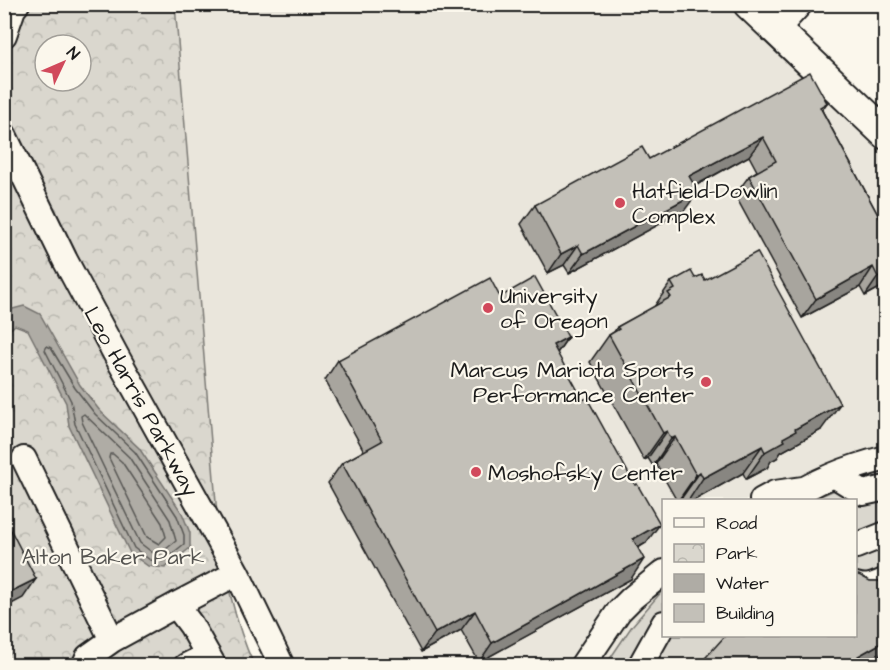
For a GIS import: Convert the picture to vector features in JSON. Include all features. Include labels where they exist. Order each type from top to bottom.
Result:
[{"type":"main road","points":[[749,4],[885,134]]},
{"type":"street","points":[[4,35],[17,4]]},
{"type":"street","points":[[776,30],[800,4]]},
{"type":"street","name":"Leo Harris Parkway","points":[[4,135],[65,260],[237,573],[282,666]]},
{"type":"street","points":[[765,499],[775,493],[796,494],[834,475],[885,458]]},
{"type":"street","points":[[24,459],[112,640]]},
{"type":"street","points":[[834,475],[863,493],[885,488]]},
{"type":"street","points":[[857,545],[885,534]]},
{"type":"street","points":[[84,666],[88,657],[112,640],[237,573]]},
{"type":"street","points":[[582,666],[619,611],[662,573]]},
{"type":"street","points":[[857,586],[870,587],[885,580]]},
{"type":"street","points":[[176,605],[191,625],[211,660],[186,666]]},
{"type":"street","points":[[640,666],[662,625]]},
{"type":"shaded area","name":"University of Oregon","points":[[17,5],[749,5],[885,134],[885,665],[282,665],[5,35]]},
{"type":"green space","name":"Alton Baker Park","points":[[4,5],[175,5],[218,527],[231,598],[254,665],[5,665]]},
{"type":"green space","points":[[885,472],[885,665],[605,666],[632,626],[662,591],[662,637],[857,637],[857,499],[813,499],[865,477]]},
{"type":"water","points":[[24,306],[40,314],[80,385],[100,411],[139,448],[182,513],[190,533],[190,548],[165,568],[148,566],[130,553],[69,426],[66,403],[28,330],[15,325],[5,334],[5,311]]},
{"type":"building","name":"Hatfield-Dowlin Complex","points":[[810,72],[827,103],[820,107],[885,228],[885,273],[878,277],[873,267],[816,299],[749,176],[776,161],[763,137],[689,176],[698,192],[583,254],[578,245],[561,254],[535,205],[642,147],[649,159]]},
{"type":"building","points":[[757,252],[840,404],[795,429],[796,431],[783,438],[785,441],[765,452],[762,446],[703,478],[700,472],[696,475],[675,437],[671,439],[667,431],[663,433],[609,335],[619,329],[617,327],[671,297],[668,293],[675,289],[671,282],[691,271],[695,278],[702,275],[705,280]]},
{"type":"building","name":"Moshofsky Center","points":[[535,277],[568,337],[553,345],[583,400],[587,398],[635,485],[637,484],[660,524],[633,539],[644,559],[492,643],[475,611],[435,633],[342,463],[382,441],[338,360],[490,278],[500,297]]},
{"type":"building","points":[[4,517],[36,579],[4,595]]},
{"type":"building","points":[[857,575],[870,581],[885,581],[885,641],[858,656],[863,666],[698,666],[724,637],[857,637]]},
{"type":"place","name":"Hatfield-Dowlin Complex","points":[[620,203]]},
{"type":"place","name":"University of Oregon","points":[[488,308]]},
{"type":"place","name":"Marcus Mariota Sports Performance Center","points":[[706,382]]},
{"type":"place","name":"Moshofsky Center","points":[[476,472]]}]
